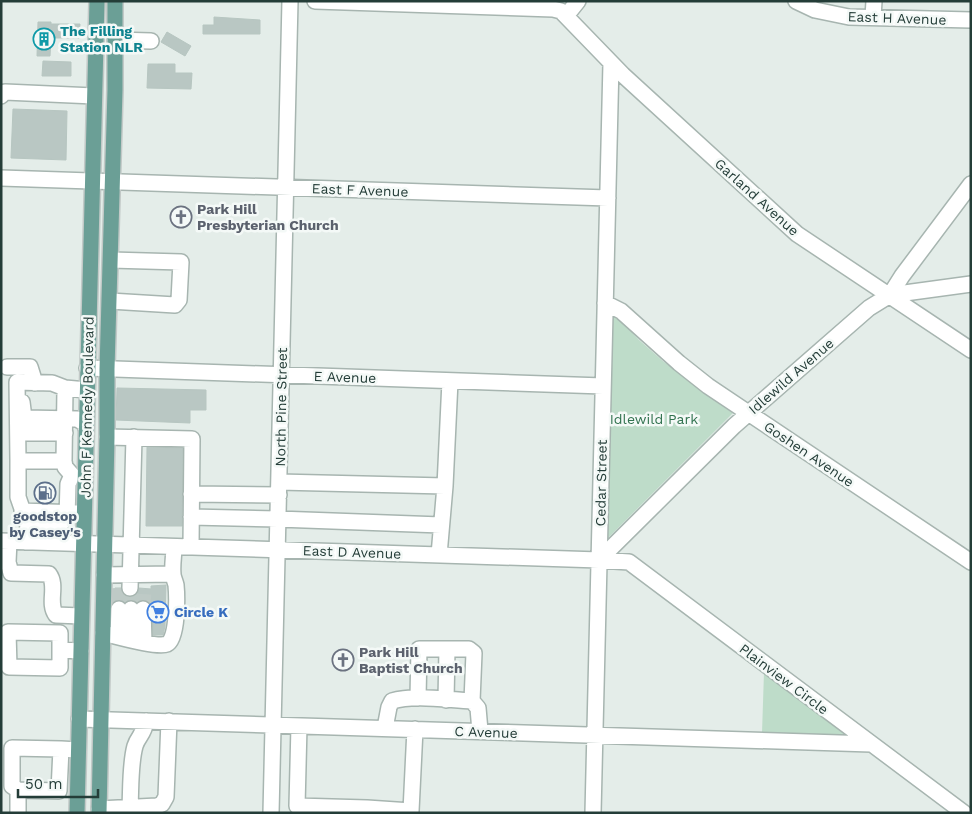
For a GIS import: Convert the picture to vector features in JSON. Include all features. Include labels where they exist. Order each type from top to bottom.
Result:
[{"type":"main road","name":"John F Kennedy Boulevard","points":[[77,813],[85,513],[79,475],[86,428],[97,1]]},
{"type":"main road","name":"John F Kennedy Boulevard","points":[[99,811],[101,720],[124,638],[127,581],[105,544],[115,1]]},
{"type":"street","name":"North Pine Street","points":[[271,813],[290,1]]},
{"type":"street","points":[[315,1],[553,9],[561,11],[566,16],[578,1]]},
{"type":"street","name":"East H Avenue","points":[[796,1],[814,10],[839,16],[971,20]]},
{"type":"street","points":[[873,17],[874,1]]},
{"type":"street","name":"Garland Avenue","points":[[566,16],[611,63],[796,234],[971,350]]},
{"type":"street","points":[[115,40],[151,41]]},
{"type":"street","name":"Cedar Street","points":[[593,813],[611,63]]},
{"type":"street","points":[[1,96],[5,92],[94,96]]},
{"type":"street","name":"East F Avenue","points":[[1,178],[608,198]]},
{"type":"street","name":"Idlewild Avenue","points":[[599,560],[748,413],[869,308],[890,295],[902,276],[971,184]]},
{"type":"street","points":[[110,301],[175,305],[179,300],[181,262],[111,260]]},
{"type":"street","points":[[890,295],[971,284]]},
{"type":"street","name":"Goshen Avenue","points":[[605,303],[622,311],[679,363],[708,386],[971,562]]},
{"type":"street","points":[[6,366],[30,367],[36,383]]},
{"type":"street","name":"E Avenue","points":[[87,368],[603,386]]},
{"type":"street","points":[[439,555],[445,486],[450,381]]},
{"type":"street","points":[[25,542],[28,526],[18,497],[17,382],[87,390]]},
{"type":"street","points":[[58,386],[34,386],[25,389],[22,394],[24,418],[65,431]]},
{"type":"street","points":[[58,386],[65,431],[65,466],[79,475],[68,484],[59,543]]},
{"type":"street","points":[[18,433],[65,431],[77,419],[84,423],[86,428],[134,437],[192,439],[191,547]]},
{"type":"street","points":[[134,437],[131,545],[127,581],[173,574]]},
{"type":"street","points":[[18,461],[64,461]]},
{"type":"street","points":[[191,494],[279,489],[445,486]]},
{"type":"street","points":[[22,511],[64,518]]},
{"type":"street","points":[[28,526],[85,513]]},
{"type":"street","points":[[191,517],[441,525]]},
{"type":"street","points":[[5,541],[11,573],[50,574],[54,579],[53,610],[56,615],[81,616]]},
{"type":"street","name":"East D Avenue","points":[[5,541],[599,560]]},
{"type":"street","points":[[124,638],[166,644],[171,641],[174,632],[176,599],[176,583],[173,574],[174,547]]},
{"type":"street","name":"Plainview Circle","points":[[599,560],[624,561],[633,565],[964,813]]},
{"type":"street","points":[[124,638],[131,609],[124,638]]},
{"type":"street","points":[[418,698],[420,649],[469,649],[474,654],[472,702]]},
{"type":"street","points":[[446,700],[447,649]]},
{"type":"street","points":[[60,650],[81,651]]},
{"type":"street","points":[[385,728],[392,701],[418,698],[472,702],[478,708],[480,731]]},
{"type":"street","name":"C Avenue","points":[[79,719],[871,744]]},
{"type":"street","points":[[130,807],[135,744],[145,730],[146,721]]},
{"type":"street","points":[[99,811],[162,804],[166,797],[168,722]]},
{"type":"street","points":[[298,726],[297,806],[324,806],[367,810],[411,810],[415,729]]},
{"type":"street","points":[[77,791],[18,790],[12,786],[12,748],[78,750]]},
{"type":"street","points":[[59,791],[61,749]]},
{"type":"street","points":[[18,790],[18,813]]},
{"type":"green space","name":"Idlewild Park","points":[[605,303],[639,340],[664,362],[734,412],[608,538],[604,539]]},
{"type":"green space","points":[[764,672],[844,731],[843,736],[762,733]]},
{"type":"building","points":[[214,17],[260,20],[260,34],[203,34],[203,25],[214,25]]},
{"type":"building","points":[[38,22],[80,24],[79,38],[51,38],[50,56],[37,56]]},
{"type":"building","points":[[167,32],[191,46],[185,56],[161,42]]},
{"type":"building","points":[[43,61],[71,62],[71,76],[42,76]]},
{"type":"building","points":[[148,64],[175,64],[175,73],[192,73],[191,89],[147,88]]},
{"type":"building","points":[[13,109],[67,111],[66,160],[11,158]]},
{"type":"building","points":[[117,388],[206,390],[206,410],[190,410],[190,423],[116,420]]},
{"type":"building","points":[[147,447],[183,448],[182,526],[146,526]]},
{"type":"building","name":"Circle K","points":[[166,585],[163,635],[153,635],[152,609],[148,601],[115,601],[115,588],[121,588],[125,596],[130,597],[138,593],[139,588],[151,589],[151,586]]},
{"type":"tunnel","points":[[118,588],[119,609]]},
{"type":"tunnel","points":[[130,588],[131,609]]},
{"type":"tunnel","points":[[143,609],[144,589]]},
{"type":"place","name":"The Filling Station NLR","points":[[44,39]]},
{"type":"place","name":"Park Hill Presbyterian Church","points":[[181,217]]},
{"type":"place","name":"goodstop by Casey's","points":[[45,493]]},
{"type":"place","name":"Circle K","points":[[158,612]]},
{"type":"place","name":"Park Hill Baptist Church","points":[[343,660]]}]
